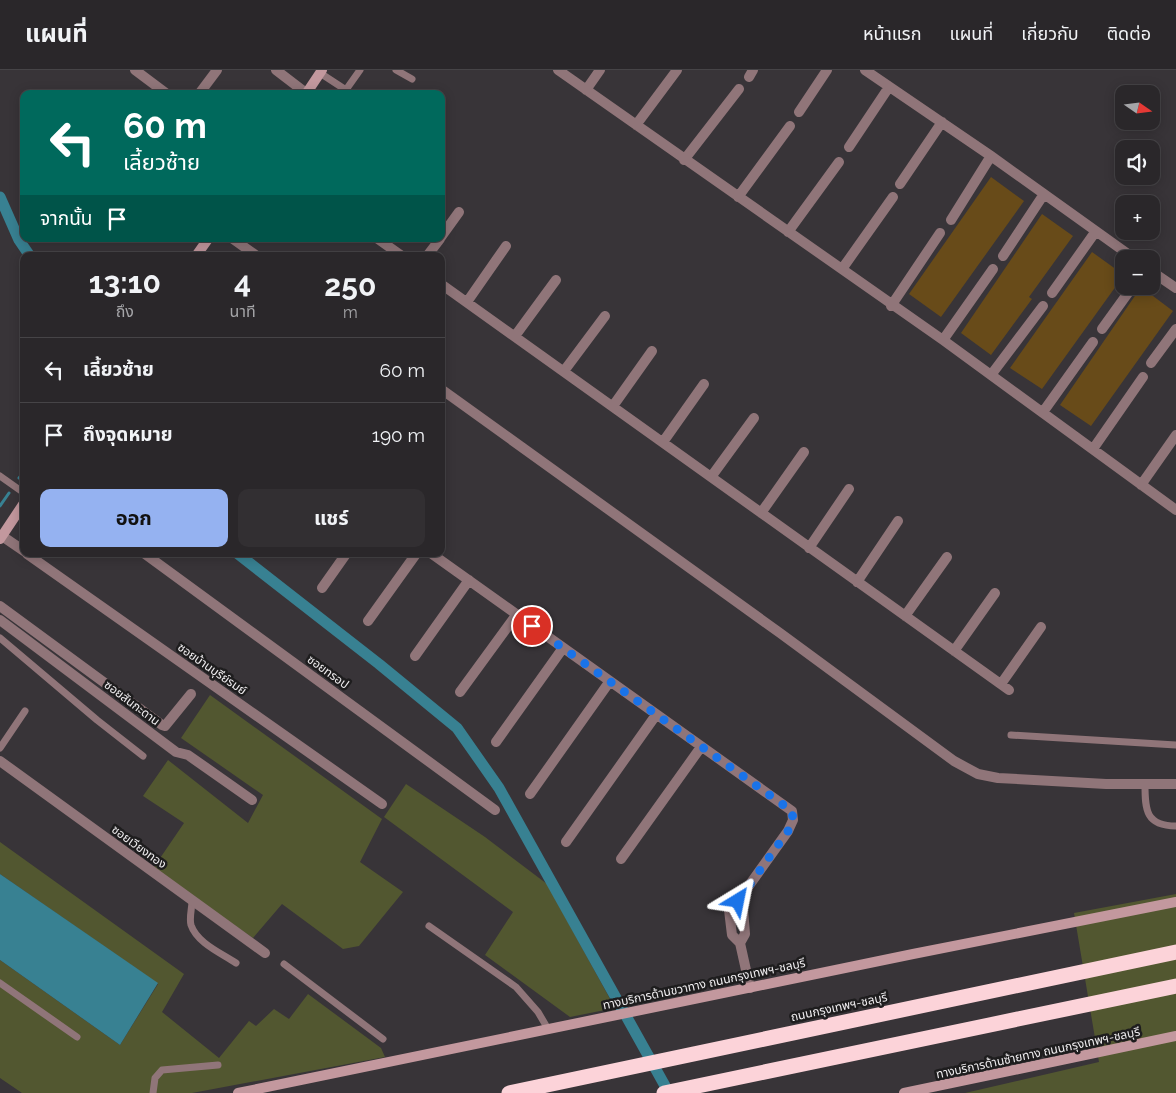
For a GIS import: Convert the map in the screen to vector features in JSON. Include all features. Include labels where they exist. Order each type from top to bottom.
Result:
[{"type":"highway","name":"ถนนกรุงเทพฯ-ชลบุรี","points":[[509,1093],[1176,952]]},
{"type":"highway","points":[[664,1093],[1176,986]]},
{"type":"main road","points":[[308,90],[321,72]]},
{"type":"main road","points":[[1,537],[20,509]]},
{"type":"main road","name":"ทางบริการด้านขวาทาง ถนนกรุงเทพฯ-ชลบุรี","points":[[238,1093],[1176,902]]},
{"type":"main road","name":"ทางบริการด้านซ้ายทาง ถนนกรุงเทพฯ-ชลบุรี","points":[[904,1093],[1176,1036]]},
{"type":"street","points":[[135,70],[162,90]]},
{"type":"street","points":[[202,90],[217,70]]},
{"type":"street","points":[[276,70],[302,90]]},
{"type":"street","points":[[558,70],[842,269],[891,306],[943,340],[1176,510]]},
{"type":"street","points":[[586,90],[600,70]]},
{"type":"street","points":[[636,125],[677,70]]},
{"type":"street","points":[[799,112],[827,70]]},
{"type":"street","points":[[865,70],[991,156],[1122,250]]},
{"type":"street","points":[[849,147],[889,86]]},
{"type":"street","points":[[684,160],[739,89]]},
{"type":"street","points":[[900,184],[942,122]]},
{"type":"street","points":[[738,197],[790,126]]},
{"type":"street","points":[[951,220],[991,156]]},
{"type":"street","points":[[788,232],[839,162]]},
{"type":"street","points":[[1003,256],[1044,194]]},
{"type":"street","points":[[842,269],[893,197]]},
{"type":"street","points":[[445,231],[459,212]]},
{"type":"street","points":[[1052,294],[1096,231]]},
{"type":"street","points":[[891,306],[940,233]]},
{"type":"street","points":[[237,242],[251,252]]},
{"type":"street","points":[[382,242],[396,252]]},
{"type":"street","points":[[467,302],[506,246]]},
{"type":"street","points":[[943,340],[993,269]]},
{"type":"street","points":[[1160,277],[1176,288]]},
{"type":"street","points":[[515,336],[556,280]]},
{"type":"street","points":[[445,287],[1005,687],[1041,627]]},
{"type":"street","points":[[1102,329],[1127,295]]},
{"type":"street","points":[[991,375],[1043,306]]},
{"type":"street","points":[[564,371],[605,316]]},
{"type":"street","points":[[1151,364],[1176,329]]},
{"type":"street","points":[[1043,412],[1093,342]]},
{"type":"street","points":[[613,406],[652,351]]},
{"type":"street","points":[[1093,449],[1143,377]]},
{"type":"street","points":[[663,442],[704,384]]},
{"type":"street","points":[[445,392],[954,761],[978,774],[998,778],[1145,785],[1176,784]]},
{"type":"street","points":[[711,477],[754,418]]},
{"type":"street","points":[[1141,485],[1176,435]]},
{"type":"street","points":[[761,513],[804,452]]},
{"type":"street","points":[[809,548],[849,489]]},
{"type":"street","points":[[857,582],[898,521]]},
{"type":"street","points":[[1,537],[20,549]]},
{"type":"street","name":"ซอยบ้านบุรีย์รมย์","points":[[31,557],[382,804]]},
{"type":"street","name":"ซอยทรอป","points":[[149,557],[495,810]]},
{"type":"street","points":[[322,588],[344,557]]},
{"type":"street","points":[[368,621],[414,557]]},
{"type":"street","points":[[436,557],[792,811],[793,820],[788,831],[738,901],[743,909],[745,934],[740,943],[750,988]]},
{"type":"street","points":[[906,616],[947,557]]},
{"type":"street","points":[[415,656],[469,580]]},
{"type":"street","points":[[954,651],[995,593]]},
{"type":"street","points":[[0,606],[162,725],[165,726],[191,694]]},
{"type":"street","points":[[460,692],[517,614]]},
{"type":"street","name":"ซอยสันกะดาน","points":[[0,620],[176,752],[188,755],[252,800]]},
{"type":"street","points":[[496,742],[563,648]]},
{"type":"street","points":[[530,794],[610,681]]},
{"type":"street","points":[[566,842],[656,715]]},
{"type":"street","points":[[621,860],[701,747]]},
{"type":"street","name":"ซอยเวียงทอง","points":[[0,761],[265,953]]},
{"type":"lane","points":[[346,90],[360,70]]},
{"type":"lane","points":[[396,70],[412,79]]},
{"type":"lane","points":[[321,72],[343,90]]},
{"type":"lane","points":[[0,476],[20,490]]},
{"type":"lane","points":[[0,638],[97,720],[143,756]]},
{"type":"lane","points":[[0,748],[25,711]]},
{"type":"lane","points":[[1011,735],[1176,746]]},
{"type":"lane","points":[[1145,785],[1145,805],[1148,814],[1160,824],[1176,826]]},
{"type":"lane","points":[[192,901],[190,924],[195,933],[206,944],[236,963]]},
{"type":"lane","points":[[429,926],[516,987],[538,1012],[548,1029]]},
{"type":"lane","points":[[284,964],[383,1039]]},
{"type":"lane","points":[[0,983],[77,1036]]},
{"type":"lane","points":[[153,1093],[155,1078],[162,1070],[218,1065]]},
{"type":"green space","points":[[210,695],[382,819],[360,862],[403,892],[359,946],[343,949],[282,904],[253,938],[182,889],[154,867],[184,823],[143,796],[168,760],[248,823],[263,795],[181,738]]},
{"type":"green space","points":[[406,784],[485,837],[547,884],[615,1008],[570,1017],[485,955],[513,912],[384,817]]},
{"type":"green space","points":[[0,842],[184,974],[162,1012],[219,1058],[249,1021],[256,1026],[274,1009],[289,1019],[308,994],[381,1048],[385,1057],[192,1093],[22,1093],[0,1078],[0,960],[120,1045],[158,984],[0,874]]},
{"type":"green space","points":[[1176,894],[1176,1093],[965,1093],[1099,1062],[1074,913]]},
{"type":"water","points":[[0,874],[158,983],[120,1045],[0,960]]},
{"type":"building","points":[[991,177],[1024,201],[941,317],[909,294]]},
{"type":"building","points":[[1042,214],[1073,236],[1029,297],[1032,299],[991,355],[961,333]]},
{"type":"building","points":[[1092,252],[1115,269],[1115,288],[1042,389],[1010,368]]},
{"type":"building","points":[[1136,295],[1152,295],[1173,311],[1091,426],[1060,405]]},
{"type":"waterway","points":[[0,197],[20,241]]},
{"type":"waterway","points":[[20,242],[27,252]]},
{"type":"waterway","points":[[0,506],[9,493]]},
{"type":"waterway","points":[[242,557],[379,664],[457,728],[499,788],[669,1093]]},
{"type":"route","points":[[532,626],[792,811],[793,820],[788,831],[738,901]]}]
